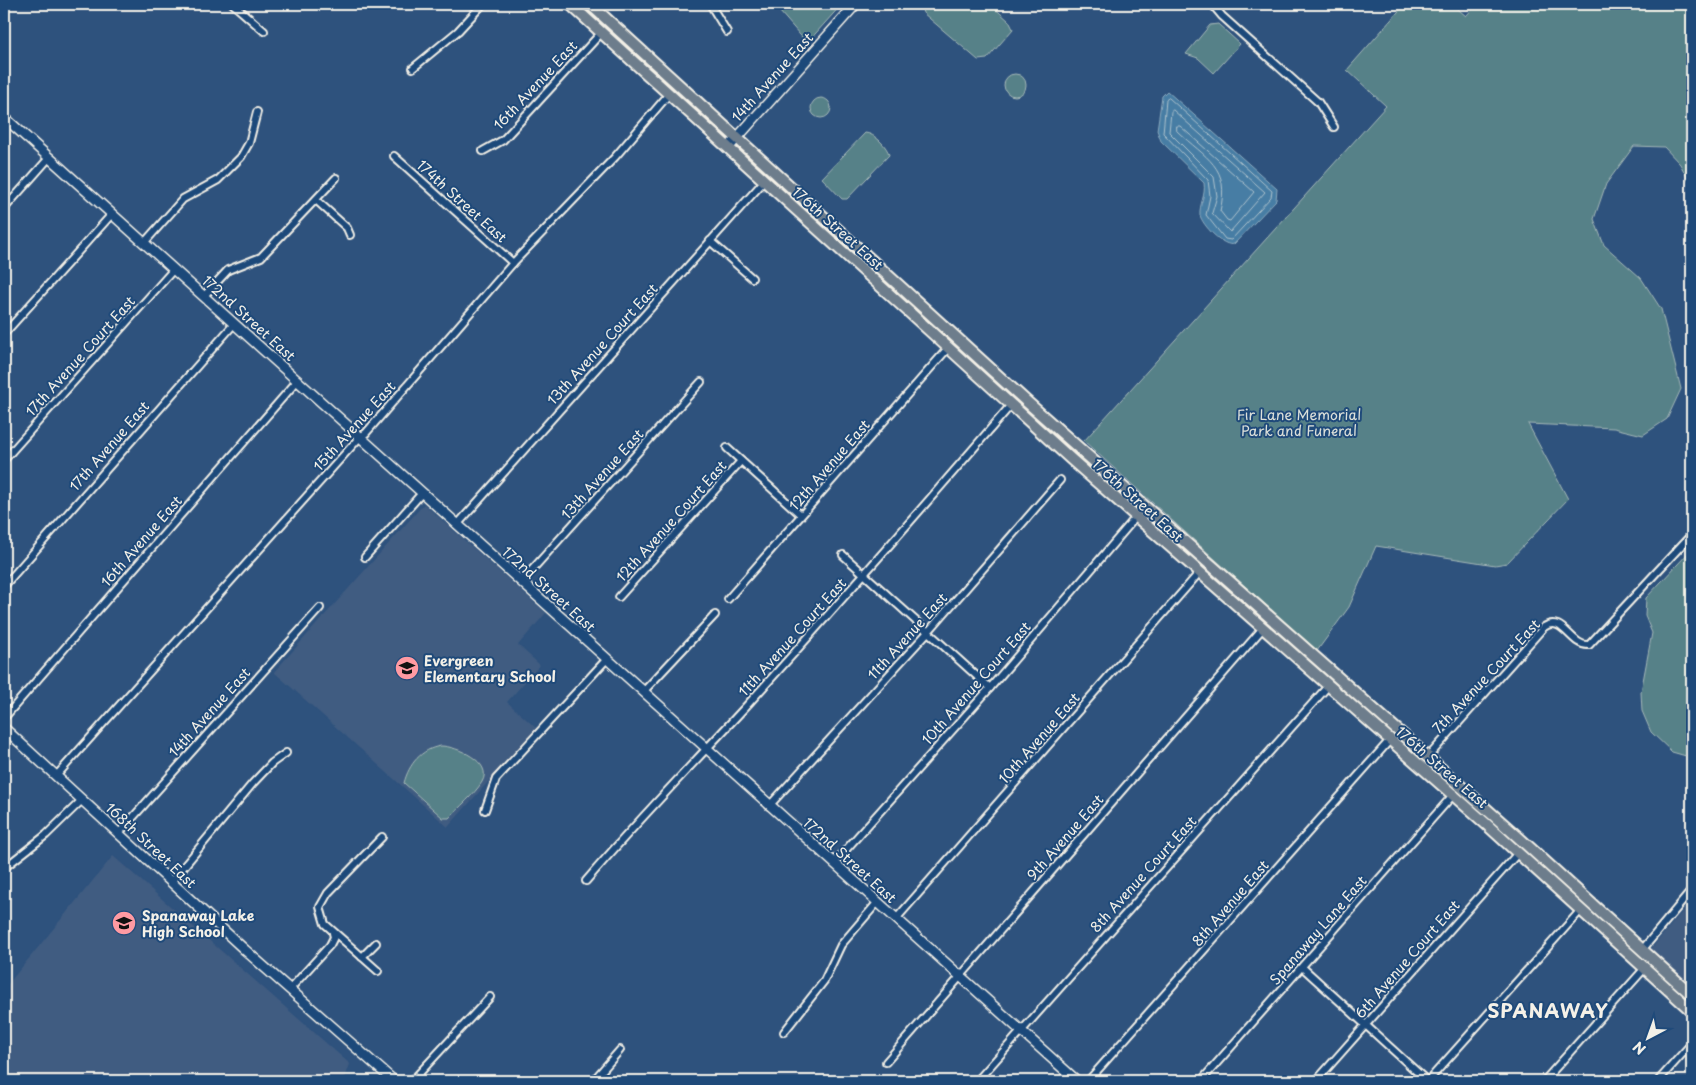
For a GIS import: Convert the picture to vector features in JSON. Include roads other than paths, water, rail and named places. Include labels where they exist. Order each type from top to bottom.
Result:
[{"type":"main road","name":"176th Street East","points":[[570,4],[1011,405],[1199,573],[1518,852],[1692,1011]]},
{"type":"main road","name":"176th Street East","points":[[590,4],[1069,439],[1428,757],[1692,995]]},
{"type":"main road","points":[[765,180],[774,181],[830,229],[842,234]]},
{"type":"main road","points":[[1011,405],[1020,405],[1056,436],[1069,439]]},
{"type":"main road","points":[[1329,685],[1337,686],[1368,713],[1379,714]]},
{"type":"main road","points":[[1390,740],[1398,739],[1428,766],[1442,770]]},
{"type":"main road","points":[[1581,910],[1590,910],[1635,951],[1642,950]]},
{"type":"street","points":[[233,4],[264,31]]},
{"type":"street","points":[[413,68],[424,57],[453,36],[483,4]]},
{"type":"street","points":[[710,4],[728,32]]},
{"type":"street","name":"14th Avenue East","points":[[729,147],[856,4]]},
{"type":"street","points":[[1212,4],[1222,16],[1318,102],[1334,127]]},
{"type":"street","name":"16th Avenue East","points":[[483,151],[503,140],[602,32]]},
{"type":"street","name":"15th Avenue East","points":[[57,776],[360,437],[366,433],[512,264],[615,157],[669,94]]},
{"type":"street","points":[[144,243],[183,199],[218,180],[241,157],[249,143],[257,112]]},
{"type":"street","name":"172nd Street East","points":[[4,117],[298,380],[706,750],[1077,1081]]},
{"type":"street","name":"174th Street East","points":[[394,156],[512,264]]},
{"type":"street","points":[[4,209],[49,158]]},
{"type":"street","points":[[204,296],[228,270],[236,265],[261,257],[336,178]]},
{"type":"street","name":"13th Avenue Court East","points":[[457,524],[765,180]]},
{"type":"street","points":[[316,200],[347,228],[350,234]]},
{"type":"street","points":[[4,334],[112,214]]},
{"type":"street","points":[[710,241],[752,278]]},
{"type":"street","name":"17th Avenue Court East","points":[[4,460],[174,269]]},
{"type":"street","name":"17th Avenue East","points":[[4,586],[234,324]]},
{"type":"street","name":"12th Avenue East","points":[[728,599],[949,348]]},
{"type":"street","name":"16th Avenue East","points":[[4,718],[298,380]]},
{"type":"street","name":"13th Avenue East","points":[[521,582],[701,382]]},
{"type":"street","name":"11th Avenue Court East","points":[[586,881],[622,839],[706,750],[865,575],[1011,405]]},
{"type":"street","points":[[727,448],[801,515]]},
{"type":"street","name":"12th Avenue Court East","points":[[619,597],[741,462]]},
{"type":"street","name":"11th Avenue East","points":[[770,806],[928,632],[1060,480]]},
{"type":"street","points":[[364,557],[422,494]]},
{"type":"street","name":"10th Avenue Court East","points":[[834,863],[990,688],[1136,517]]},
{"type":"street","name":"7th Avenue Court East","points":[[1428,757],[1544,627],[1558,624],[1579,643],[1589,645],[1692,534]]},
{"type":"street","points":[[843,555],[990,688]]},
{"type":"street","name":"10th Avenue East","points":[[896,919],[1199,573]]},
{"type":"street","name":"14th Avenue East","points":[[119,833],[320,608]]},
{"type":"street","points":[[643,692],[715,615]]},
{"type":"street","name":"9th Avenue East","points":[[886,1062],[1262,628]]},
{"type":"street","points":[[486,810],[496,779],[606,660]]},
{"type":"street","name":"8th Avenue Court East","points":[[976,1081],[1329,685]]},
{"type":"street","name":"168th Street East","points":[[4,728],[171,882],[394,1081]]},
{"type":"street","name":"8th Avenue East","points":[[1088,1081],[1390,740]]},
{"type":"street","points":[[171,882],[253,783],[272,763],[286,753]]},
{"type":"street","name":"Spanaway Lane East","points":[[1201,1081],[1453,795]]},
{"type":"street","points":[[4,868],[46,835],[82,800]]},
{"type":"street","points":[[378,971],[333,932],[320,914],[322,901],[382,837]]},
{"type":"street","name":"6th Avenue Court East","points":[[1316,1081],[1518,852]]},
{"type":"street","points":[[1642,950],[1692,890]]},
{"type":"street","points":[[784,1032],[824,981],[841,945],[877,903]]},
{"type":"street","points":[[1302,967],[1428,1081],[1581,910]]},
{"type":"street","points":[[290,989],[330,945],[334,937],[333,932]]},
{"type":"street","points":[[362,957],[376,943]]},
{"type":"street","points":[[1544,1081],[1645,968]]},
{"type":"street","points":[[412,1081],[490,997]]},
{"type":"street","points":[[1658,1081],[1692,1042]]},
{"type":"street","points":[[593,1081],[620,1050]]},
{"type":"water","points":[[1167,91],[1277,189],[1276,200],[1234,244],[1225,243],[1219,239],[1205,224],[1200,215],[1204,183],[1161,141],[1157,130],[1162,96]]},
{"type":"place","name":"Evergreen Elementary School","points":[[407,668]]},
{"type":"place","name":"Spanaway Lake High School","points":[[124,923]]},
{"type":"district","name":"SPANAWAY","points":[[1548,1010]]},
{"type":"park label","name":"Fir Lane Memorial Park and Funeral","points":[[1299,422]]}]
